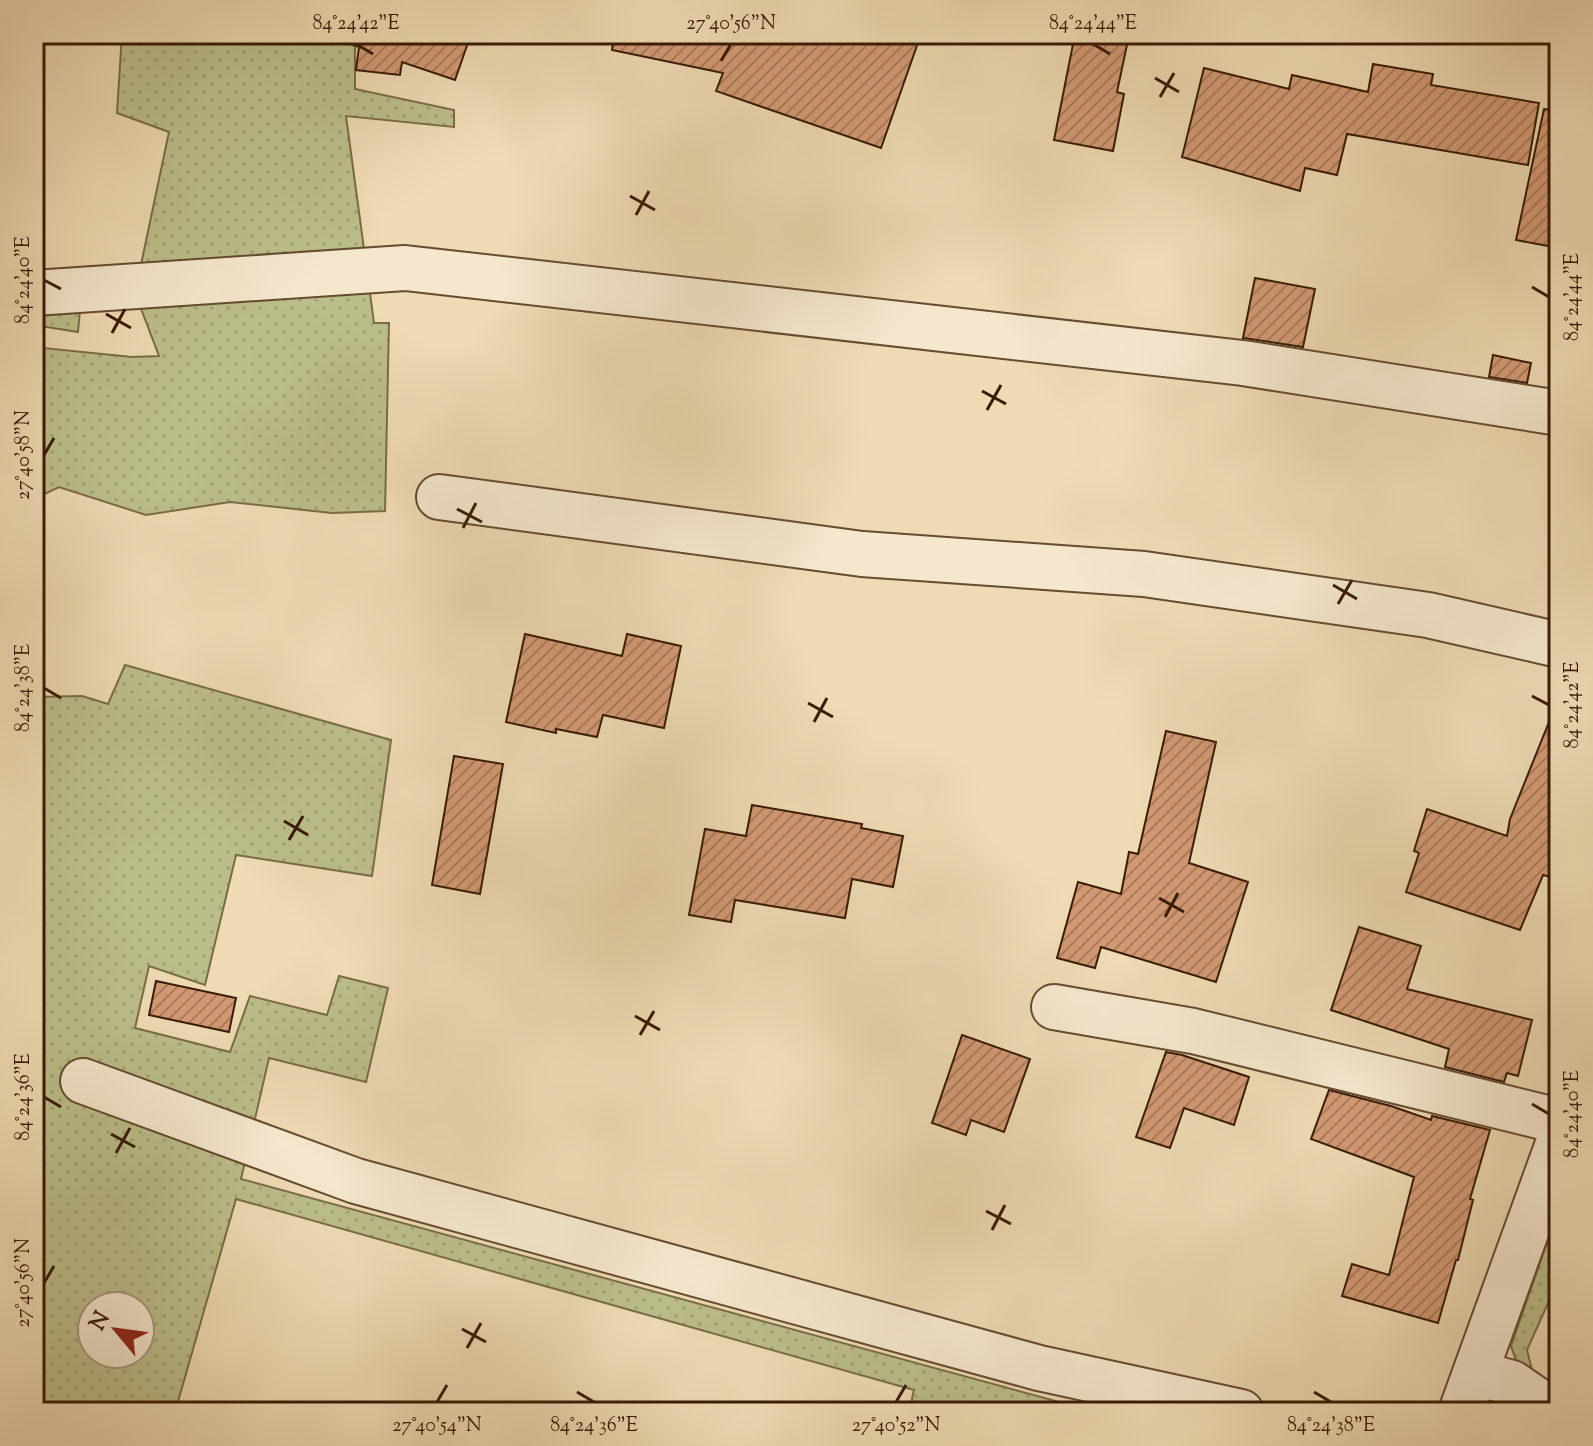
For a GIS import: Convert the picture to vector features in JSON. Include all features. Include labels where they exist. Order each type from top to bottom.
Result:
[{"type":"street","points":[[34,293],[405,268],[1243,363],[1559,413]]},
{"type":"street","points":[[439,497],[862,554],[1144,574],[1428,615],[1559,645]]},
{"type":"street","points":[[1054,1007],[1193,1031],[1559,1121]]},
{"type":"street","points":[[83,1081],[356,1181],[1039,1368],[1241,1412]]},
{"type":"street","points":[[1468,1392],[1559,1141]]},
{"type":"street","points":[[1468,1392],[1512,1383],[1554,1412]]},
{"type":"green space","points":[[122,34],[224,40],[227,34],[355,34],[355,89],[454,110],[454,127],[346,116],[374,323],[389,323],[385,511],[332,513],[230,502],[146,515],[59,487],[34,499],[34,347],[132,357],[159,356],[135,293],[169,132],[117,113]]},
{"type":"green space","points":[[34,273],[83,278],[78,332],[34,325]]},
{"type":"green space","points":[[125,665],[391,740],[372,876],[236,855],[205,985],[149,966],[135,1028],[230,1052],[250,996],[327,1015],[339,976],[388,988],[366,1082],[269,1058],[241,1179],[1096,1412],[909,1412],[914,1390],[236,1199],[175,1412],[34,1412],[34,697],[82,696],[108,704]]},
{"type":"green space","points":[[1559,1208],[1559,1258],[1553,1292],[1527,1350],[1533,1374],[1518,1366],[1511,1346]]},
{"type":"building","points":[[339,34],[471,34],[455,80],[402,62],[400,75],[356,70],[359,47],[338,40]]},
{"type":"building","points":[[614,34],[921,34],[881,148],[716,91],[723,73],[612,50]]},
{"type":"building","points":[[1075,34],[1098,34],[1128,40],[1117,92],[1124,94],[1113,151],[1054,140]]},
{"type":"building","points":[[1373,64],[1433,74],[1431,85],[1539,103],[1528,165],[1347,134],[1337,175],[1305,168],[1300,191],[1182,157],[1204,68],[1289,89],[1292,75],[1368,92]]},
{"type":"building","points":[[1544,109],[1559,111],[1559,248],[1516,240]]},
{"type":"building","points":[[1255,278],[1315,289],[1303,347],[1243,338]]},
{"type":"building","points":[[1493,355],[1531,363],[1527,383],[1489,377]]},
{"type":"building","points":[[525,634],[622,656],[627,634],[681,646],[664,728],[603,715],[597,737],[556,729],[556,733],[506,722]]},
{"type":"building","points":[[1557,702],[1559,879],[1543,875],[1520,930],[1406,892],[1419,853],[1414,851],[1427,809],[1507,836],[1510,819]]},
{"type":"building","points":[[1166,731],[1216,742],[1189,863],[1248,882],[1216,982],[1101,947],[1095,968],[1057,958],[1078,882],[1121,894],[1129,852],[1138,854]]},
{"type":"building","points":[[454,756],[503,764],[480,894],[432,885]]},
{"type":"building","points":[[752,805],[862,824],[861,828],[903,836],[893,887],[852,879],[845,918],[735,900],[731,922],[689,915],[705,829],[746,836]]},
{"type":"building","points":[[1359,927],[1421,946],[1407,989],[1532,1020],[1518,1076],[1507,1073],[1504,1082],[1445,1067],[1449,1049],[1331,1010]]},
{"type":"building","points":[[156,981],[236,998],[229,1032],[149,1015]]},
{"type":"building","points":[[962,1035],[1030,1059],[1004,1132],[971,1120],[966,1135],[932,1123]]},
{"type":"building","points":[[1166,1052],[1249,1077],[1234,1125],[1184,1108],[1170,1148],[1136,1137]]},
{"type":"building","points":[[1329,1090],[1431,1120],[1432,1116],[1490,1130],[1470,1199],[1473,1200],[1458,1260],[1438,1323],[1342,1296],[1352,1264],[1389,1275],[1414,1177],[1311,1139]]}]
